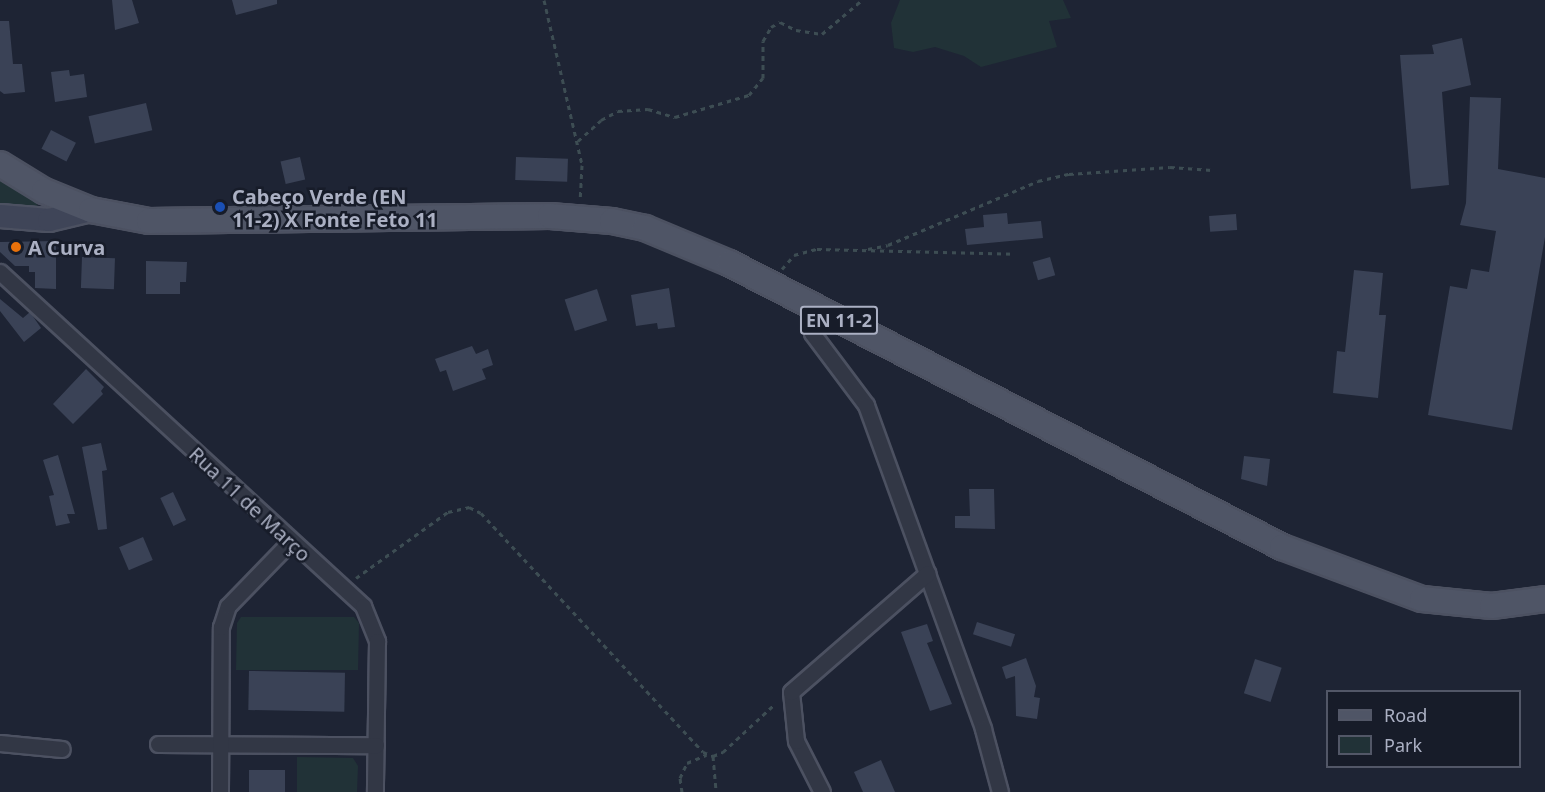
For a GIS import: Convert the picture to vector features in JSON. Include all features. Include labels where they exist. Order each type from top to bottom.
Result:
[{"type":"main road","name":"EN 11-2","points":[[0,164],[44,191],[91,210],[150,221],[578,218],[645,228],[687,243],[774,286],[1282,547],[1422,599],[1492,606],[1545,599]]},
{"type":"street","points":[[0,216],[49,220],[91,210]]},
{"type":"street","name":"Rua 11 de Março","points":[[0,272],[290,542],[363,606],[377,641],[375,792]]},
{"type":"street","points":[[812,307],[812,333],[866,405],[983,729],[1000,792]]},
{"type":"street","points":[[220,792],[221,627],[228,606],[290,542]]},
{"type":"street","points":[[822,792],[796,741],[791,692],[928,573]]},
{"type":"street","points":[[0,743],[62,749]]},
{"type":"street","points":[[158,744],[376,745]]},
{"type":"path","points":[[544,0],[582,165],[578,218]]},
{"type":"path","points":[[578,141],[601,120],[618,111],[648,109],[675,117],[743,98],[755,90],[763,78],[764,40],[771,27],[780,22],[796,30],[822,34],[862,0]]},
{"type":"path","points":[[868,249],[888,245],[1038,181],[1068,174],[1170,167],[1212,170]]},
{"type":"path","points":[[774,286],[785,263],[794,255],[818,249],[1016,254]]},
{"type":"path","points":[[342,588],[448,512],[462,507],[475,509],[708,755]]},
{"type":"path","points":[[682,792],[680,778],[687,763],[699,755],[713,756],[723,753],[791,692]]},
{"type":"path","points":[[713,756],[716,792]]},
{"type":"green space","points":[[900,0],[1063,0],[1071,18],[1049,21],[1057,47],[981,67],[964,56],[935,47],[913,52],[894,48],[891,23]]},
{"type":"green space","points":[[0,180],[36,203],[39,208],[0,209]]},
{"type":"green space","points":[[241,617],[354,617],[359,623],[358,670],[236,670],[237,623]]},
{"type":"green space","points":[[297,757],[353,758],[358,766],[357,792],[297,792]]},
{"type":"building","points":[[112,0],[132,0],[139,23],[115,30]]},
{"type":"building","points":[[232,0],[277,0],[277,4],[236,15]]},
{"type":"building","points":[[0,21],[9,21],[13,64],[22,64],[25,92],[4,94],[0,91]]},
{"type":"building","points":[[1462,38],[1471,85],[1442,92],[1449,185],[1411,189],[1400,55],[1434,54],[1432,45]]},
{"type":"building","points":[[69,70],[70,76],[84,74],[87,97],[55,102],[51,72]]},
{"type":"building","points":[[1470,97],[1501,98],[1498,169],[1545,178],[1545,237],[1512,430],[1428,415],[1450,286],[1467,289],[1471,269],[1489,272],[1496,231],[1460,225],[1466,203]]},
{"type":"building","points":[[146,103],[152,130],[95,144],[89,116]]},
{"type":"building","points":[[51,130],[76,143],[66,161],[41,149]]},
{"type":"building","points":[[300,157],[305,179],[286,184],[281,161]]},
{"type":"building","points":[[516,157],[568,159],[567,182],[515,180]]},
{"type":"building","points":[[1007,213],[1008,224],[1041,221],[1043,238],[967,245],[965,229],[984,227],[983,215]]},
{"type":"building","points":[[1236,214],[1237,230],[1210,232],[1209,216]]},
{"type":"building","points":[[56,241],[56,289],[35,288],[35,272],[29,272],[29,266],[15,266],[0,252],[0,242]]},
{"type":"building","points":[[82,257],[115,258],[114,289],[81,288]]},
{"type":"building","points":[[1050,257],[1055,275],[1038,280],[1033,262]]},
{"type":"building","points":[[146,261],[187,262],[186,282],[180,282],[180,294],[146,294]]},
{"type":"building","points":[[1354,270],[1383,273],[1379,315],[1386,315],[1378,398],[1333,393],[1337,351],[1345,352]]},
{"type":"building","points":[[669,288],[675,327],[658,329],[657,323],[636,326],[631,295]]},
{"type":"building","points":[[597,289],[607,320],[575,331],[565,300]]},
{"type":"building","points":[[0,299],[23,318],[30,312],[41,328],[24,342],[0,311]]},
{"type":"building","points":[[472,346],[476,354],[488,349],[493,365],[482,369],[486,379],[453,391],[446,370],[440,372],[435,359]]},
{"type":"building","points":[[86,369],[104,387],[101,391],[103,394],[73,424],[53,404]]},
{"type":"building","points":[[101,443],[107,470],[102,471],[107,529],[98,530],[82,447]]},
{"type":"building","points":[[58,455],[75,514],[67,514],[70,523],[56,526],[49,496],[54,495],[43,460]]},
{"type":"building","points":[[1244,456],[1270,459],[1267,486],[1241,479]]},
{"type":"building","points":[[969,489],[994,489],[995,529],[955,528],[955,516],[970,516]]},
{"type":"building","points":[[173,492],[186,520],[173,526],[160,498]]},
{"type":"building","points":[[143,537],[153,560],[129,570],[119,547]]},
{"type":"building","points":[[977,622],[1015,634],[1011,647],[973,634]]},
{"type":"building","points":[[927,624],[933,641],[927,643],[952,704],[930,711],[901,632]]},
{"type":"building","points":[[1026,658],[1036,686],[1034,697],[1040,698],[1037,719],[1016,716],[1015,676],[1006,679],[1002,667]]},
{"type":"building","points":[[1255,659],[1282,668],[1271,702],[1244,693]]},
{"type":"building","points":[[249,671],[345,673],[344,712],[248,710]]},
{"type":"building","points":[[881,760],[895,792],[863,792],[854,772]]},
{"type":"building","points":[[249,770],[285,770],[285,792],[249,792]]},
{"type":"place","name":"Cabeço Verde (EN 11-2) X Fonte Feto 11","points":[[220,207]]},
{"type":"place","name":"A Curva","points":[[16,247]]}]
